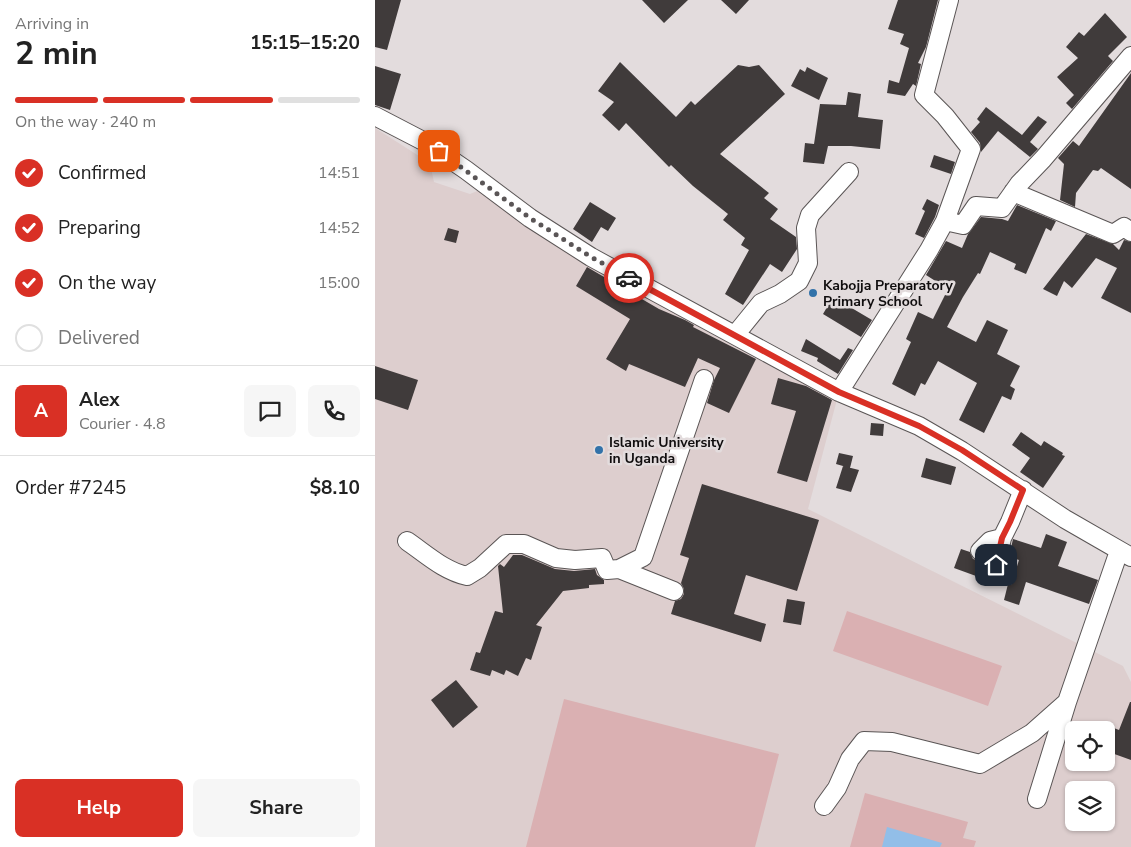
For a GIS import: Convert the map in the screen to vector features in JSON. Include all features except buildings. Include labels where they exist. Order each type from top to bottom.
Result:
[{"type":"street","points":[[839,392],[929,250],[945,221],[971,149],[945,116],[924,95],[949,0]]},
{"type":"street","points":[[945,221],[963,225],[976,206],[1002,208],[1013,192],[1131,56]]},
{"type":"street","points":[[375,116],[425,142],[530,218],[591,257],[839,392],[919,426],[962,450],[1065,519],[1125,554],[1067,702],[1037,799]]},
{"type":"street","points":[[735,335],[761,303],[780,294],[799,281],[808,264],[806,228],[810,215],[849,172]]},
{"type":"street","points":[[1013,192],[1113,234],[1129,227]]},
{"type":"street","points":[[641,577],[643,557],[704,379]]},
{"type":"street","points":[[996,565],[1002,538],[1023,490]]},
{"type":"street","points":[[979,551],[990,541],[1002,538]]},
{"type":"street","points":[[407,541],[439,564],[457,574],[467,576],[480,568],[506,544],[524,544],[556,558],[575,560],[602,558],[607,570],[619,568],[643,557]]},
{"type":"street","points":[[619,568],[674,591]]},
{"type":"street","points":[[824,806],[837,788],[850,759],[864,741],[892,742],[980,764],[1032,733],[1067,702]]},
{"type":"shaded area","name":"Islamic University in Uganda","points":[[375,128],[430,163],[434,182],[470,194],[480,190],[839,392],[808,509],[1123,666],[1131,682],[1131,847],[375,847]]},
{"type":"shaded area","points":[[847,611],[1002,666],[988,706],[833,651]]},
{"type":"shaded area","points":[[564,699],[779,754],[755,847],[526,847]]},
{"type":"shaded area","points":[[865,793],[968,822],[963,838],[976,841],[974,847],[850,847]]},
{"type":"water","points":[[887,827],[942,843],[940,847],[882,847]]},
{"type":"way so far","points":[[439,151],[530,218],[591,257],[629,278]]},
{"type":"place","name":"Kabojja Preparatory Primary School","points":[[813,293]]},
{"type":"place","name":"Islamic University in Uganda","points":[[599,450]]},
{"type":"route","points":[[629,278],[839,392],[919,426],[962,450],[1023,490],[1002,538],[996,565]]}]
